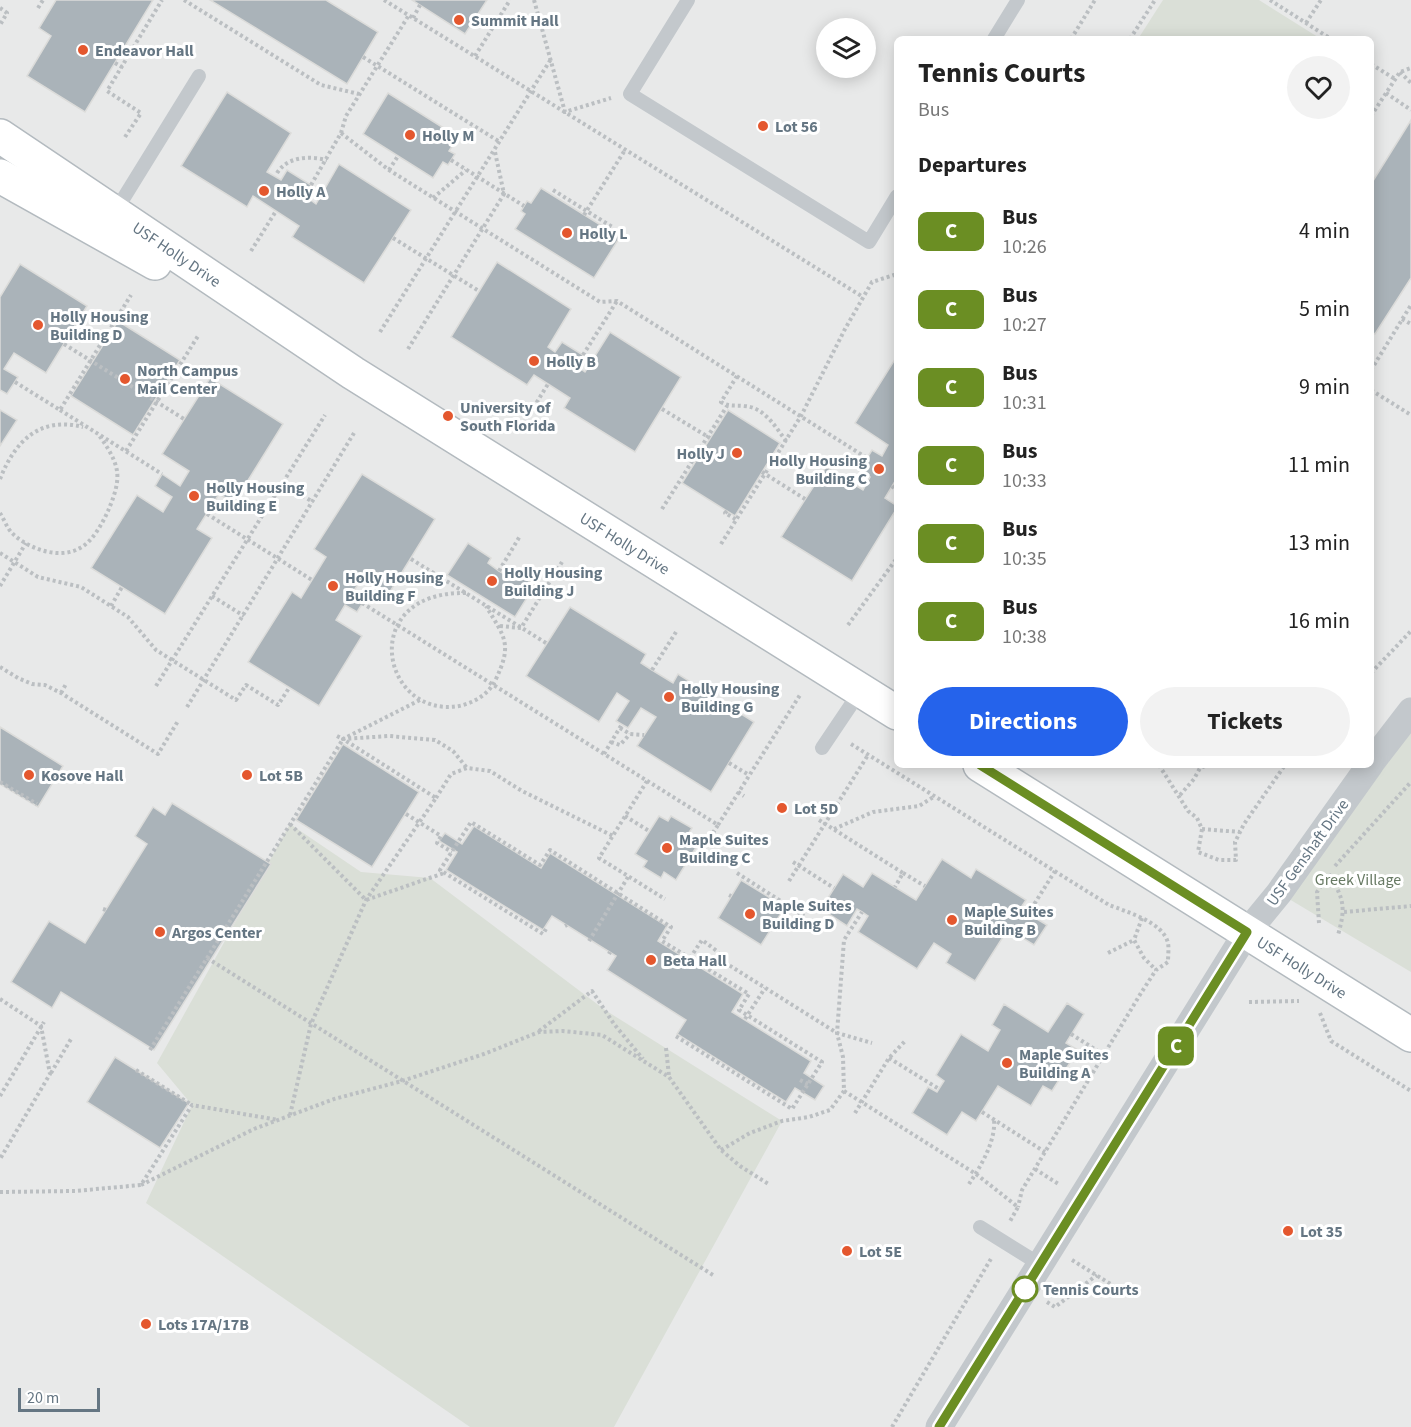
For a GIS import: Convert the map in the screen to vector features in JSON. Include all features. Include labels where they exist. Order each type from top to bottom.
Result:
[{"type":"street","name":"USF Holly Drive","points":[[0,136],[353,374],[894,711]]},
{"type":"street","name":"USF Holly Drive","points":[[0,176],[353,374]]},
{"type":"street","name":"USF Genshaft Drive","points":[[1374,759],[1411,711]]},
{"type":"street","name":"USF Holly Drive","points":[[985,768],[1411,1035]]},
{"type":"street","name":"USF Genshaft Drive","points":[[939,1427],[1247,932],[1279,893],[1367,768]]},
{"type":"lane","points":[[687,0],[630,94],[868,242],[894,201]]},
{"type":"lane","points":[[996,36],[1018,0]]},
{"type":"lane","points":[[115,212],[199,76]]},
{"type":"lane","points":[[822,748],[861,690]]},
{"type":"lane","points":[[980,1227],[1041,1265]]},
{"type":"path","points":[[38,8],[43,0]]},
{"type":"path","points":[[124,137],[141,112],[107,91],[162,0]]},
{"type":"path","points":[[184,0],[321,85],[359,94]]},
{"type":"path","points":[[384,0],[863,297]]},
{"type":"path","points":[[475,56],[510,0]]},
{"type":"path","points":[[534,0],[565,112]]},
{"type":"path","points":[[1073,36],[1095,0]]},
{"type":"path","points":[[1132,36],[1155,0]]},
{"type":"path","points":[[1270,0],[1326,36]]},
{"type":"path","points":[[1306,23],[1320,0]]},
{"type":"path","points":[[311,185],[341,133],[346,116],[376,65],[420,5]]},
{"type":"path","points":[[0,8],[7,13],[0,25]]},
{"type":"path","points":[[363,57],[500,142]]},
{"type":"path","points":[[380,332],[551,59]]},
{"type":"path","points":[[115,63],[122,67]]},
{"type":"path","points":[[1374,66],[1395,80]]},
{"type":"path","points":[[1374,111],[1400,72],[1411,68]]},
{"type":"path","points":[[1400,72],[1411,83]]},
{"type":"path","points":[[1386,93],[1411,110]]},
{"type":"path","points":[[565,112],[615,96]]},
{"type":"path","points":[[341,133],[389,170],[600,302],[617,301],[867,458]]},
{"type":"path","points":[[584,216],[625,149]]},
{"type":"path","points":[[408,349],[504,194],[495,151]]},
{"type":"path","points":[[389,170],[398,156]]},
{"type":"path","points":[[278,172],[282,166],[304,157],[327,159]]},
{"type":"path","points":[[451,160],[524,206]]},
{"type":"path","points":[[433,198],[466,170]]},
{"type":"path","points":[[553,190],[614,228]]},
{"type":"path","points":[[251,251],[276,211]]},
{"type":"path","points":[[393,238],[479,291]]},
{"type":"path","points":[[721,544],[801,416],[872,282],[894,275]]},
{"type":"path","points":[[60,410],[131,295]]},
{"type":"path","points":[[583,355],[617,301]]},
{"type":"path","points":[[1374,365],[1411,305]]},
{"type":"path","points":[[1402,319],[1411,324]]},
{"type":"path","points":[[126,451],[198,336]]},
{"type":"path","points":[[64,344],[184,419]]},
{"type":"path","points":[[737,376],[721,402],[727,406],[747,406],[763,412],[786,441]]},
{"type":"path","points":[[15,382],[162,474]]},
{"type":"path","points":[[524,423],[548,384]]},
{"type":"path","points":[[1374,392],[1411,415]]},
{"type":"path","points":[[662,509],[727,406]]},
{"type":"path","points":[[662,409],[709,437]]},
{"type":"path","points":[[156,686],[325,415]]},
{"type":"path","points":[[0,479],[5,467],[23,441],[42,427],[72,424],[88,428]]},
{"type":"path","points":[[187,707],[354,433]]},
{"type":"path","points":[[0,513],[11,532],[26,543],[45,551],[65,554],[82,547],[100,527],[114,499],[117,473],[106,446],[98,434]]},
{"type":"path","points":[[764,473],[805,499]]},
{"type":"path","points":[[282,483],[313,502]]},
{"type":"path","points":[[725,511],[737,520]]},
{"type":"path","points":[[207,514],[312,580]]},
{"type":"path","points":[[499,571],[520,536]]},
{"type":"path","points":[[0,586],[26,543]]},
{"type":"path","points":[[0,553],[38,577],[81,587],[128,616],[156,650],[235,702],[246,685],[278,705],[289,688]]},
{"type":"path","points":[[411,559],[546,643]]},
{"type":"path","points":[[521,628],[562,562]]},
{"type":"path","points":[[848,625],[894,562]]},
{"type":"path","points":[[111,606],[122,587]]},
{"type":"path","points":[[466,593],[431,596],[412,607],[397,625],[392,641],[393,663],[402,683],[420,700],[448,708],[477,700],[493,685],[504,662],[505,642],[500,626],[486,606]]},
{"type":"path","points":[[212,596],[244,616]]},
{"type":"path","points":[[481,603],[484,598]]},
{"type":"path","points":[[362,603],[718,825]]},
{"type":"path","points":[[500,626],[521,628]]},
{"type":"path","points":[[1376,670],[1411,631]]},
{"type":"path","points":[[652,670],[676,632]]},
{"type":"path","points":[[0,667],[32,684],[45,685],[61,693],[158,754],[178,721]]},
{"type":"path","points":[[61,693],[66,684]]},
{"type":"path","points":[[711,836],[800,695]]},
{"type":"path","points":[[150,1050],[343,739],[420,700]]},
{"type":"path","points":[[604,754],[621,726],[630,734],[644,735]]},
{"type":"path","points":[[611,742],[620,745],[630,734]]},
{"type":"path","points":[[337,736],[436,798]]},
{"type":"path","points":[[343,739],[389,736],[435,741],[453,751],[467,768]]},
{"type":"path","points":[[851,744],[1109,905],[1142,918],[1157,927],[1168,942],[1168,962],[1156,970],[1104,1054],[1022,1190],[1018,1207],[1009,1223]]},
{"type":"path","points":[[789,881],[868,755]]},
{"type":"path","points":[[729,763],[749,776]]},
{"type":"path","points":[[291,1115],[311,1024],[366,900],[451,774],[467,768],[490,771],[522,791],[613,836]]},
{"type":"path","points":[[1161,768],[1188,811],[1197,818],[1202,829],[1198,852],[1219,860],[1236,860],[1235,842],[1240,832],[1283,768]]},
{"type":"path","points":[[1180,795],[1194,779],[1197,768]]},
{"type":"path","points":[[647,781],[599,858],[665,900]]},
{"type":"path","points":[[746,781],[752,784]]},
{"type":"path","points":[[0,782],[37,804]]},
{"type":"path","points":[[1319,923],[1317,892],[1329,874],[1411,782]]},
{"type":"path","points":[[738,792],[744,796]]},
{"type":"path","points":[[833,829],[873,812],[919,806],[935,796]]},
{"type":"path","points":[[406,814],[441,836],[437,843],[452,852]]},
{"type":"path","points":[[625,816],[649,831]]},
{"type":"path","points":[[819,820],[925,886]]},
{"type":"path","points":[[546,928],[543,934],[440,870],[471,822],[540,865],[550,850],[671,927],[662,941],[749,994],[739,1010],[746,1017],[822,1062],[792,1109],[674,1035]]},
{"type":"path","points":[[290,824],[366,900]]},
{"type":"path","points":[[1202,829],[1240,832]]},
{"type":"path","points":[[793,862],[834,888]]},
{"type":"path","points":[[1028,914],[1055,871]]},
{"type":"path","points":[[366,900],[444,873]]},
{"type":"path","points":[[737,873],[804,915]]},
{"type":"path","points":[[895,887],[903,873]]},
{"type":"path","points":[[1329,874],[1337,888],[1344,912],[1338,935]]},
{"type":"path","points":[[589,941],[628,877]]},
{"type":"path","points":[[1344,912],[1411,906]]},
{"type":"path","points":[[783,910],[788,913],[792,907]]},
{"type":"path","points":[[721,1150],[750,1133],[782,1120],[809,1117],[830,1110],[844,1091],[843,1057],[837,1033],[844,940],[862,912]]},
{"type":"path","points":[[663,922],[666,917]]},
{"type":"path","points":[[1108,953],[1134,940],[1142,918]]},
{"type":"path","points":[[690,958],[702,940],[717,951],[724,962],[837,1033],[872,1043]]},
{"type":"path","points":[[1134,940],[1144,958],[1156,970]]},
{"type":"path","points":[[207,958],[713,1275]]},
{"type":"path","points":[[746,1017],[765,987]]},
{"type":"path","points":[[0,1192],[75,1191],[141,1185],[254,1129],[333,1099],[402,1081],[484,1054],[538,1032],[592,991],[614,1024],[646,1062]]},
{"type":"path","points":[[0,999],[43,1024]]},
{"type":"path","points":[[1249,1002],[1303,1001]]},
{"type":"path","points":[[1312,1007],[1320,1013],[1331,1041],[1411,1091]]},
{"type":"path","points":[[43,1024],[50,1074]]},
{"type":"path","points":[[0,1096],[43,1024]]},
{"type":"path","points":[[538,1032],[563,1031],[602,1035],[669,1077],[721,1150],[740,1166],[770,1185]]},
{"type":"path","points":[[1071,1034],[1104,1054]]},
{"type":"path","points":[[0,1159],[71,1039]]},
{"type":"path","points":[[855,1113],[889,1058],[906,1040]]},
{"type":"path","points":[[666,1048],[669,1077]]},
{"type":"path","points":[[889,1058],[939,1089]]},
{"type":"path","points":[[136,1070],[192,1105],[279,1120]]},
{"type":"path","points":[[800,1080],[808,1084]]},
{"type":"path","points":[[844,1091],[976,1174],[1018,1207]]},
{"type":"path","points":[[141,1185],[192,1105]]},
{"type":"path","points":[[982,1112],[1045,1152]]},
{"type":"path","points":[[969,1184],[976,1174],[995,1129],[994,1119]]},
{"type":"path","points":[[892,1427],[993,1257]]},
{"type":"path","points":[[1069,1258],[1125,1293]]},
{"type":"path","points":[[1055,1307],[1097,1275]]},
{"type":"shaded area","name":"University of South Florida","points":[[0,0],[1411,0],[1411,1427],[0,1427]]},
{"type":"green space","points":[[1163,0],[1259,0],[1316,36],[1140,36]]},
{"type":"green space","name":"Greek Village","points":[[1411,729],[1411,972],[1279,893]]},
{"type":"green space","points":[[290,824],[361,872],[430,878],[605,1010],[782,1121],[614,1427],[470,1427],[146,1203],[192,1105],[157,1063]]},
{"type":"building","name":"Endeavor Hall","points":[[56,0],[153,0],[85,112],[27,76],[51,36],[39,28]]},
{"type":"building","name":"Endeavor Hall","points":[[210,0],[326,0],[378,32],[347,84]]},
{"type":"building","name":"Summit Hall","points":[[412,0],[487,0],[465,34]]},
{"type":"building","name":"Holly A","points":[[227,92],[291,133],[267,172],[281,180],[287,170],[311,185],[305,196],[316,204],[339,164],[411,210],[364,283],[292,237],[299,226],[253,196],[247,207],[181,166]]},
{"type":"building","name":"Holly M","points":[[388,93],[458,137],[449,151],[455,154],[448,165],[443,162],[433,178],[363,134]]},
{"type":"building","points":[[1411,120],[1411,278],[1375,334],[1374,334],[1374,179]]},
{"type":"building","name":"Holly L","points":[[541,188],[620,237],[594,278],[515,229],[525,214],[521,211],[527,201],[531,203]]},
{"type":"building","name":"Holly B","points":[[497,262],[571,309],[548,347],[555,352],[562,342],[583,355],[577,366],[585,372],[610,332],[681,377],[635,452],[564,408],[570,398],[534,375],[527,385],[451,337]]},
{"type":"building","name":"Holly Housing Building D","points":[[20,264],[87,306],[46,373],[14,353],[4,369],[18,377],[7,394],[0,390],[0,297]]},
{"type":"building","name":"North Campus Mail Center","points":[[118,321],[180,360],[133,435],[71,396]]},
{"type":"building","name":"Holly Housing Building C","points":[[894,361],[894,483],[885,498],[894,504],[894,513],[852,581],[781,537],[826,467],[863,490],[870,477],[859,471],[872,450],[882,456],[888,445],[855,423]]},
{"type":"building","name":"Holly Housing Building E","points":[[210,378],[283,424],[234,503],[219,494],[197,529],[212,538],[165,614],[91,568],[137,495],[163,512],[172,497],[155,486],[162,474],[180,486],[189,471],[162,454]]},
{"type":"building","points":[[0,410],[17,420],[0,446]]},
{"type":"building","name":"Holly J","points":[[728,410],[780,443],[735,516],[682,483]]},
{"type":"building","name":"Holly Housing Building F","points":[[362,474],[435,519],[388,595],[362,579],[352,593],[364,601],[357,612],[345,605],[336,620],[362,636],[319,706],[248,662],[292,592],[301,598],[326,557],[314,549]]},
{"type":"building","name":"Holly Housing Building J","points":[[468,543],[491,558],[488,563],[499,571],[508,576],[512,570],[535,585],[515,617],[447,575]]},
{"type":"building","name":"Holly Housing Building G","points":[[570,607],[646,654],[641,663],[652,670],[673,683],[678,674],[754,722],[711,792],[637,746],[656,717],[641,708],[628,728],[616,721],[629,701],[617,693],[599,722],[526,676]]},
{"type":"building","name":"Kosove Hall","points":[[0,727],[63,766],[38,807],[0,784]]},
{"type":"building","points":[[343,744],[419,792],[372,867],[296,820]]},
{"type":"building","name":"Argos Center","points":[[172,803],[271,864],[154,1050],[61,992],[52,1008],[11,982],[49,921],[85,943],[147,844],[135,836],[153,807],[165,815]]},
{"type":"building","name":"Maple Suites Building C","points":[[659,816],[668,821],[671,816],[692,828],[688,834],[700,841],[676,880],[664,872],[661,878],[643,867],[647,861],[635,854]]},
{"type":"building","name":"Beta Hall","points":[[474,826],[541,868],[550,853],[667,926],[658,941],[743,994],[732,1012],[811,1061],[804,1073],[824,1086],[815,1100],[795,1088],[786,1102],[677,1034],[686,1020],[607,970],[616,956],[552,916],[543,930],[446,870],[457,852],[439,841],[445,833],[462,844]]},
{"type":"building","name":"Maple Suites Building B","points":[[942,859],[971,878],[976,869],[1026,900],[1020,909],[1047,925],[1034,945],[1008,929],[975,981],[946,963],[951,954],[934,943],[917,969],[858,932],[868,916],[862,912],[857,909],[847,926],[821,909],[843,874],[863,887],[872,873],[916,900]]},
{"type":"building","name":"Maple Suites Building D","points":[[741,880],[785,907],[761,945],[718,918]]},
{"type":"building","name":"Maple Suites Building A","points":[[1067,1003],[1084,1014],[1066,1043],[1078,1050],[1052,1091],[1043,1086],[1031,1106],[998,1086],[976,1121],[962,1112],[947,1135],[912,1113],[928,1087],[937,1092],[944,1081],[936,1075],[961,1034],[988,1051],[1000,1030],[992,1025],[1004,1004],[1048,1032]]},
{"type":"building","points":[[115,1057],[189,1103],[160,1148],[87,1102]]},
{"type":"bus line","name":"C","points":[[939,1427],[1247,932],[985,768]]},
{"type":"place","name":"Summit Hall","points":[[459,20]]},
{"type":"place","name":"Endeavor Hall","points":[[83,50]]},
{"type":"place","name":"Lot 56","points":[[763,126]]},
{"type":"place","name":"Holly M","points":[[410,135]]},
{"type":"place","name":"Holly A","points":[[264,191]]},
{"type":"place","name":"Holly L","points":[[567,233]]},
{"type":"place","name":"Holly Housing Building D","points":[[38,325]]},
{"type":"place","name":"Holly B","points":[[534,361]]},
{"type":"place","name":"North Campus Mail Center","points":[[125,379]]},
{"type":"place","name":"University of South Florida","points":[[448,416]]},
{"type":"place","name":"Holly J","points":[[737,453]]},
{"type":"place","name":"Holly Housing Building C","points":[[879,469]]},
{"type":"place","name":"Holly Housing Building E","points":[[194,496]]},
{"type":"place","name":"Holly Housing Building J","points":[[492,581]]},
{"type":"place","name":"Holly Housing Building F","points":[[333,586]]},
{"type":"place","name":"Holly Housing Building G","points":[[669,697]]},
{"type":"place","name":"Kosove Hall","points":[[29,775]]},
{"type":"place","name":"Lot 5B","points":[[247,775]]},
{"type":"place","name":"Lot 5D","points":[[782,808]]},
{"type":"place","name":"Maple Suites Building C","points":[[667,848]]},
{"type":"place","name":"Maple Suites Building D","points":[[750,914]]},
{"type":"place","name":"Maple Suites Building B","points":[[952,920]]},
{"type":"place","name":"Argos Center","points":[[160,932]]},
{"type":"place","name":"Beta Hall","points":[[651,960]]},
{"type":"place","name":"Maple Suites Building A","points":[[1007,1063]]},
{"type":"place","name":"Lot 35","points":[[1288,1231]]},
{"type":"place","name":"Lot 5E","points":[[847,1251]]},
{"type":"place","name":"Tennis Courts","points":[[1025,1289]]},
{"type":"place","name":"Lots 17A/17B","points":[[146,1324]]}]
